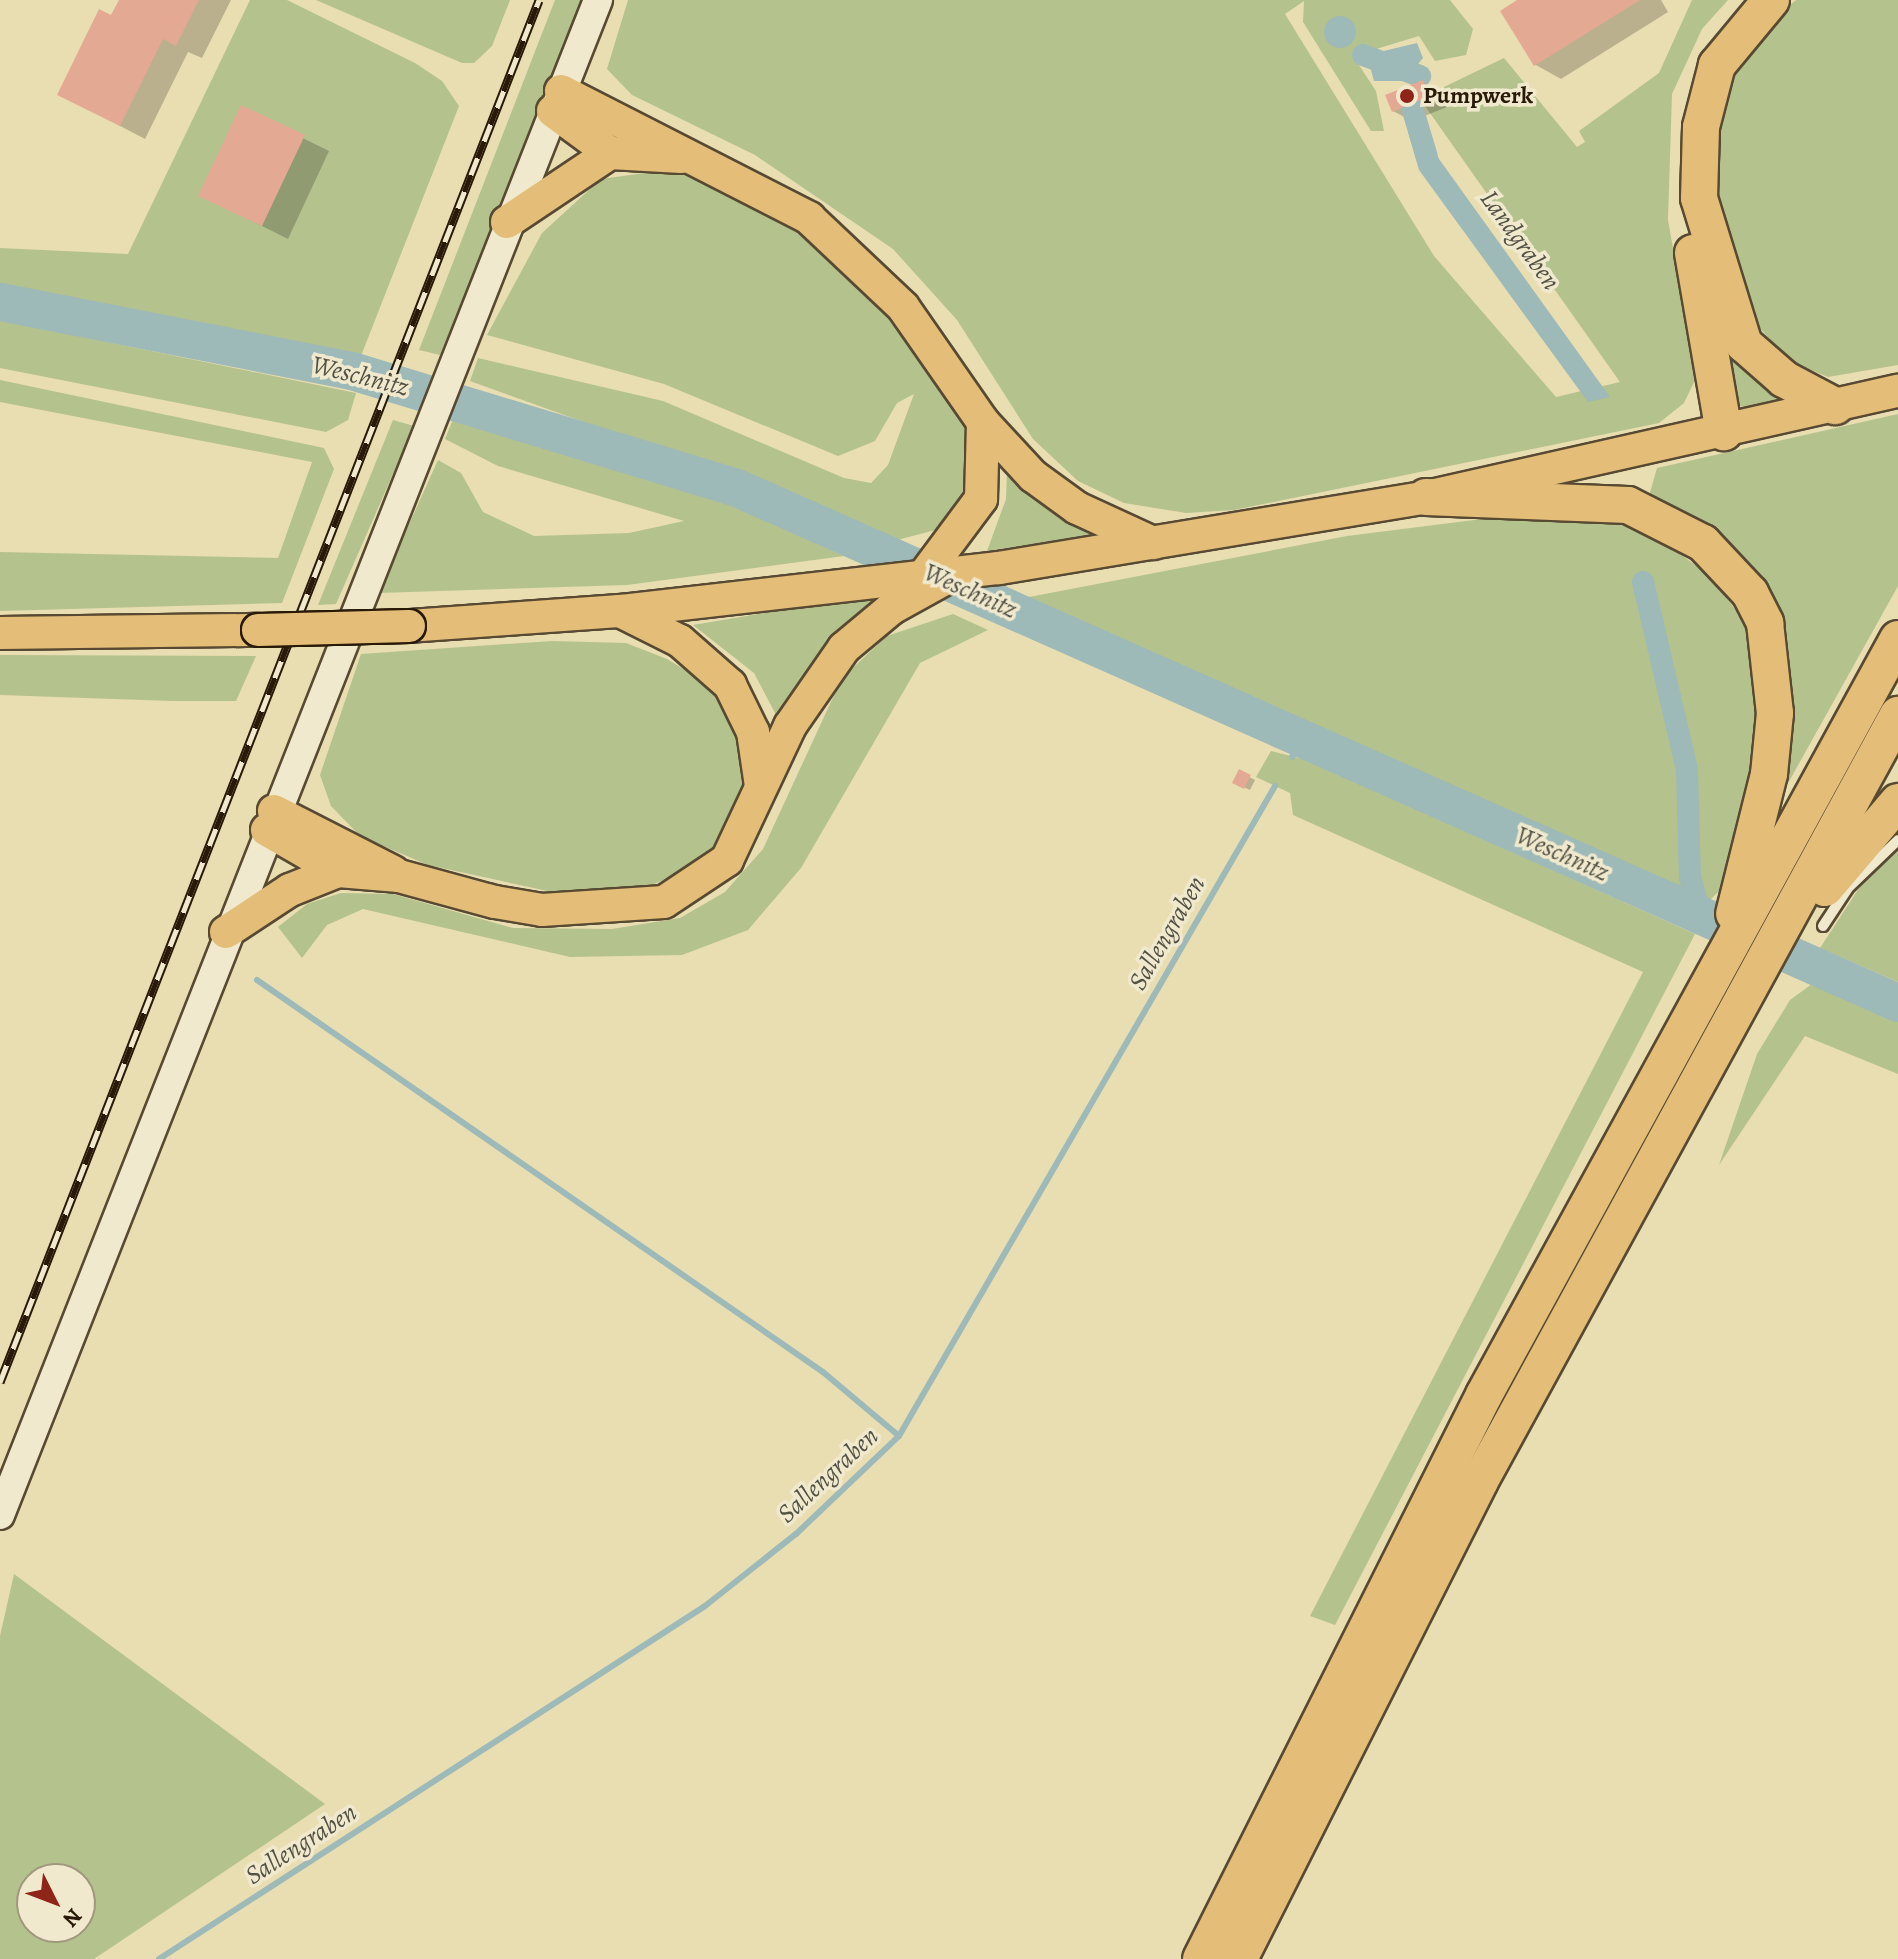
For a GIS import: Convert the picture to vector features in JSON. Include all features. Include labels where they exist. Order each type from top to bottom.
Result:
[{"type":"highway","points":[[1724,432],[1686,201],[1688,127],[1706,58],[1749,0]]},
{"type":"highway","points":[[1771,0],[1717,65],[1701,127],[1699,198],[1722,290],[1744,344],[1784,379],[1835,406]]},
{"type":"highway","points":[[1201,1959],[1484,1395],[1723,959],[1748,891],[1769,774],[1775,713],[1765,623],[1750,593],[1703,543],[1628,505],[1426,497]]},
{"type":"highway","points":[[1748,891],[1898,639]]},
{"type":"highway","points":[[1807,918],[1898,715]]},
{"type":"highway","points":[[1239,1959],[1480,1481],[1749,984],[1773,943],[1807,918],[1836,867],[1898,802]]},
{"type":"main road","points":[[557,101],[610,153]]},
{"type":"main road","points":[[557,101],[689,157],[809,218],[860,263],[943,354],[983,422],[1052,492],[1153,543]]},
{"type":"main road","points":[[507,222],[610,153],[689,157]]},
{"type":"main road","points":[[0,633],[409,626],[620,611],[844,584],[945,564],[999,568],[1426,497],[1898,391]]},
{"type":"main road","points":[[226,932],[290,890],[338,871],[399,876],[542,910],[664,902],[701,884],[727,860],[811,688],[892,608],[945,564],[981,499],[983,422]]},
{"type":"main road","points":[[620,611],[680,641],[730,685],[753,732],[761,786]]},
{"type":"main road","points":[[270,821],[338,871]]},
{"type":"main road","points":[[270,821],[399,876]]},
{"type":"street","points":[[0,1515],[449,366],[598,0]]},
{"type":"lane","points":[[1807,918],[1848,888],[1898,840]]},
{"type":"green space","points":[[250,0],[287,0],[415,63],[442,81],[459,106],[359,361],[0,290],[0,248],[128,254]]},
{"type":"green space","points":[[316,0],[510,0],[492,46],[474,63],[462,63]]},
{"type":"green space","points":[[555,0],[583,0],[440,355],[419,350]]},
{"type":"green space","points":[[628,0],[1450,0],[1473,29],[1466,55],[1435,61],[1419,36],[1353,56],[1376,91],[1384,131],[1371,131],[1303,22],[1304,1],[1285,14],[1434,256],[1556,397],[1620,382],[1425,106],[1446,96],[1444,87],[1504,58],[1577,147],[1585,142],[1579,131],[1659,73],[1692,0],[1728,0],[1702,29],[1672,94],[1668,220],[1696,378],[1684,403],[1659,423],[1234,510],[1186,513],[1124,503],[1078,481],[1033,439],[957,320],[893,249],[755,155],[632,95],[607,69]]},
{"type":"green space","points":[[1796,0],[1898,0],[1898,365],[1828,377],[1789,361],[1757,325],[1719,205],[1718,131],[1732,71],[1766,24]]},
{"type":"green space","points":[[659,171],[723,180],[873,281],[957,396],[974,457],[958,524],[882,544],[717,470],[470,381],[478,358],[663,401],[844,478],[871,483],[888,465],[914,394],[897,403],[875,441],[838,456],[664,384],[487,335],[542,233],[601,179]]},
{"type":"green space","points":[[1712,306],[1798,397],[1751,410],[1733,403]]},
{"type":"green space","points":[[0,320],[356,393],[348,420],[326,432],[0,368]]},
{"type":"green space","points":[[0,380],[324,448],[334,469],[282,603],[0,611],[0,552],[278,558],[312,462],[0,402]]},
{"type":"green space","points":[[1898,414],[1898,586],[1782,794],[1782,638],[1649,496],[1657,468]]},
{"type":"green space","points":[[454,417],[726,502],[844,556],[627,585],[378,593],[438,460],[461,473],[483,512],[534,536],[629,533],[684,521],[498,466],[445,439]]},
{"type":"green space","points":[[393,420],[414,426],[336,604],[318,605]]},
{"type":"green space","points":[[1007,471],[1082,522],[1092,535],[987,551],[1006,499]]},
{"type":"green space","points":[[1562,509],[1642,527],[1705,572],[1745,621],[1768,730],[1725,885],[1707,903],[1014,600],[1347,536]]},
{"type":"green space","points":[[840,600],[879,601],[782,726],[754,673],[693,625]]},
{"type":"green space","points":[[953,614],[988,630],[920,663],[801,868],[748,930],[682,955],[570,957],[363,909],[327,925],[302,958],[278,927],[307,904],[341,893],[393,894],[513,928],[612,929],[680,918],[725,892],[763,849],[842,678],[887,636]]},
{"type":"green space","points":[[552,641],[626,643],[667,659],[716,689],[743,723],[751,778],[735,822],[709,859],[641,890],[575,897],[428,865],[360,836],[331,806],[320,775],[361,654]]},
{"type":"green space","points":[[0,655],[256,656],[236,701],[172,701],[0,695]]},
{"type":"green space","points":[[1271,751],[1307,760],[1695,934],[1335,1625],[1310,1616],[1643,972],[1293,815],[1290,793],[1256,777]]},
{"type":"green space","points":[[1898,851],[1898,982],[1820,948],[1863,882]]},
{"type":"green space","points":[[1816,981],[1898,1017],[1898,1074],[1805,1036],[1719,1165],[1757,1054],[1790,1000]]},
{"type":"green space","points":[[14,1574],[325,1804],[94,1959],[0,1959],[0,1636]]},
{"type":"water","points":[[1340,16],[1351,21],[1356,32],[1351,43],[1340,48],[1329,43],[1324,32],[1329,21]]},
{"type":"water","points":[[1417,43],[1423,58],[1404,81],[1374,81],[1367,55]]},
{"type":"water","points":[[1423,126],[1439,159],[1610,397],[1588,402],[1419,170],[1408,132]]},
{"type":"building","points":[[119,0],[199,0],[176,46],[163,39],[120,126],[57,95],[99,9],[111,15]]},
{"type":"building","points":[[1517,0],[1640,0],[1534,66],[1500,11]]},
{"type":"building","name":"Pumpwerk","points":[[1423,80],[1430,96],[1392,112],[1385,95]]},
{"type":"building","points":[[241,105],[305,135],[262,226],[198,196]]},
{"type":"building","points":[[1239,769],[1251,775],[1244,789],[1232,783]]},
{"type":"waterway","points":[[1363,55],[1420,76]]},
{"type":"waterway","name":"Landgraben","points":[[1411,104],[1427,157]]},
{"type":"waterway","name":"Weschnitz","points":[[0,302],[352,371],[737,488],[1898,1003]]},
{"type":"waterway","name":"Landgraben","points":[[1643,582],[1687,770],[1690,877],[1701,917]]},
{"type":"waterway","name":"Sallengraben","points":[[1292,757],[1301,741]]},
{"type":"waterway","name":"Sallengraben","points":[[159,1959],[705,1606],[796,1534],[899,1436],[1275,786]]},
{"type":"waterway","points":[[257,980],[823,1372],[899,1436]]},
{"type":"railway","points":[[0,1382],[539,0]]},
{"type":"place","name":"Pumpwerk","points":[[1407,96]]}]
